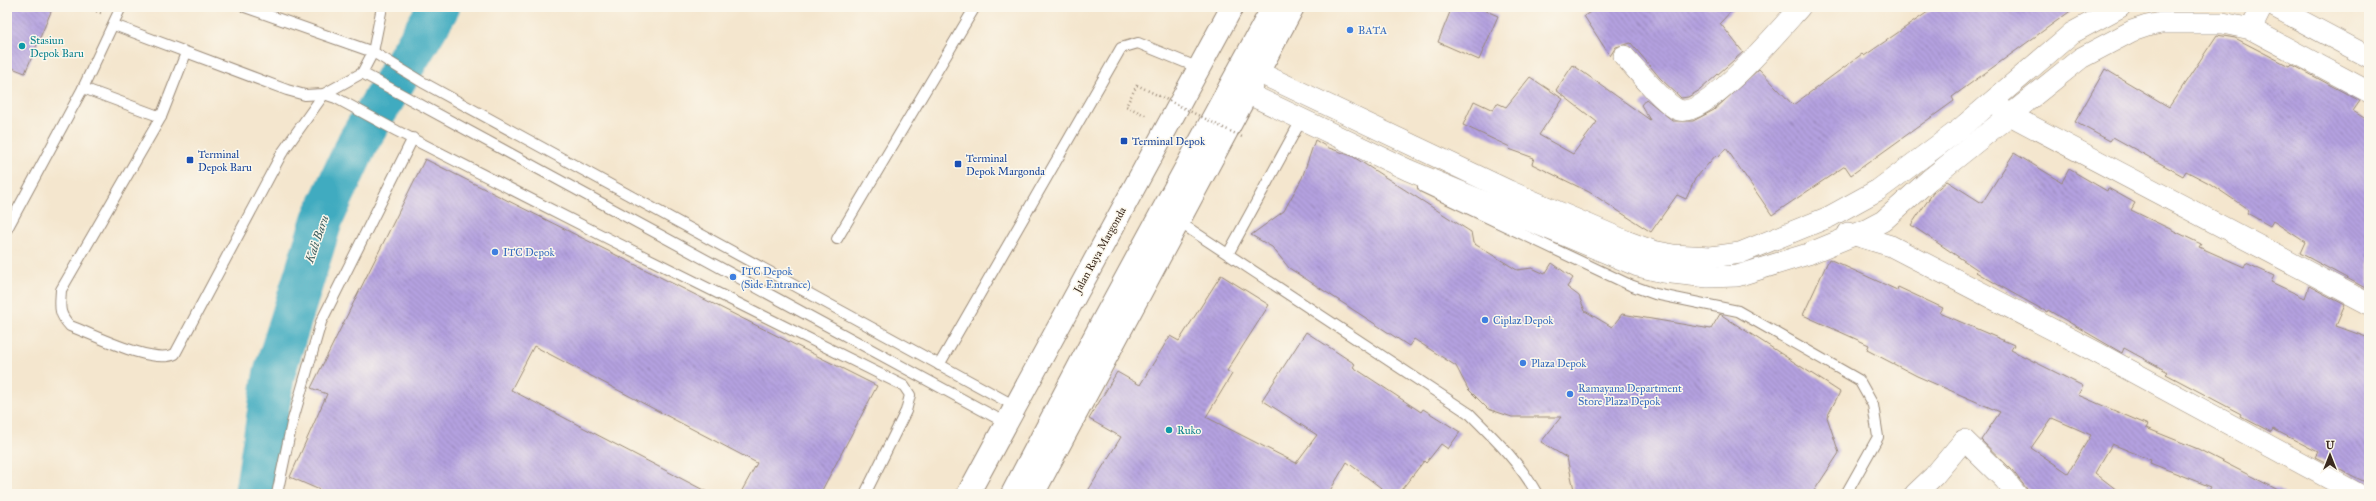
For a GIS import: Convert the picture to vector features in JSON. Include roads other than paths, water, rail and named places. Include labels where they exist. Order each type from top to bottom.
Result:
[{"type":"main road","name":"Jalan Raya Margonda","points":[[968,494],[1231,7]]},
{"type":"main road","points":[[1250,69],[1273,7]]},
{"type":"main road","points":[[1012,494],[1057,430],[1237,92],[1250,69],[1292,7]]},
{"type":"main road","points":[[1034,494],[1057,430]]},
{"type":"street","points":[[1624,56],[1665,100],[1678,110],[1691,110],[1738,75],[1800,7]]},
{"type":"street","points":[[1668,264],[1697,258],[1740,253],[1829,217],[1878,190],[1908,169],[1993,101],[2072,33],[2120,7]]},
{"type":"street","points":[[2251,29],[2262,7]]},
{"type":"street","points":[[2275,7],[2369,57]]},
{"type":"street","points":[[1237,92],[1408,170],[1620,258],[1668,264],[1708,277],[1737,276],[1808,254],[1883,221],[2081,58],[2132,31],[2161,23],[2223,23],[2251,29],[2369,92]]},
{"type":"street","points":[[1250,69],[1509,191],[1633,244],[1653,251],[1668,264]]},
{"type":"street","points":[[1993,101],[2010,115],[2369,304]]},
{"type":"street","points":[[1829,217],[1851,235],[1891,246],[2115,362],[2358,494]]},
{"type":"street","points":[[1915,494],[1934,476],[1964,440],[2004,479],[2016,494]]},
{"type":"lane","points":[[7,230],[83,88],[114,25],[121,7]]},
{"type":"lane","points":[[245,7],[373,52],[422,82],[939,365],[1011,415]]},
{"type":"lane","points":[[186,53],[161,117],[61,290],[60,308],[62,319],[70,326],[151,356],[168,357],[175,354],[282,153],[324,94],[362,73],[373,52],[382,7]]},
{"type":"lane","points":[[837,239],[975,7]]},
{"type":"lane","points":[[114,25],[287,90],[305,95],[324,94],[336,98],[397,131],[414,138],[611,240],[904,386],[910,395],[906,411],[865,494]]},
{"type":"lane","points":[[939,365],[1120,48],[1138,43],[1199,68]]},
{"type":"lane","points":[[362,73],[410,100],[1011,415]]},
{"type":"lane","points":[[83,88],[161,117]]},
{"type":"lane","points":[[1237,92],[1298,126],[1630,285],[1656,294],[1738,311],[1859,380],[1873,405],[1878,437],[1846,494]]},
{"type":"lane","points":[[1228,254],[1298,126]]},
{"type":"lane","points":[[277,494],[292,423],[321,322],[414,138]]},
{"type":"lane","points":[[1170,216],[1470,414],[1503,447],[1527,477],[1537,494]]},
{"type":"waterway","name":"Kali Baru","points":[[255,494],[274,374],[322,220],[358,142],[439,7]]},
{"type":"place","name":"BATA","points":[[1350,30]]},
{"type":"place","name":"Stasiun Depok Baru","points":[[22,46]]},
{"type":"place","name":"Terminal Depok","points":[[1124,141]]},
{"type":"place","name":"Terminal Depok Baru","points":[[190,160]]},
{"type":"place","name":"Terminal Depok Margonda","points":[[958,164]]},
{"type":"place","name":"ITC Depok","points":[[495,252]]},
{"type":"place","name":"ITC Depok (Side Entrance)","points":[[733,277]]},
{"type":"place","name":"Ciplaz Depok","points":[[1485,320]]},
{"type":"place","name":"Plaza Depok","points":[[1523,363]]},
{"type":"place","name":"Ramayana Department Store Plaza Depok","points":[[1570,394]]},
{"type":"place","name":"Ruko","points":[[1169,430]]}]
